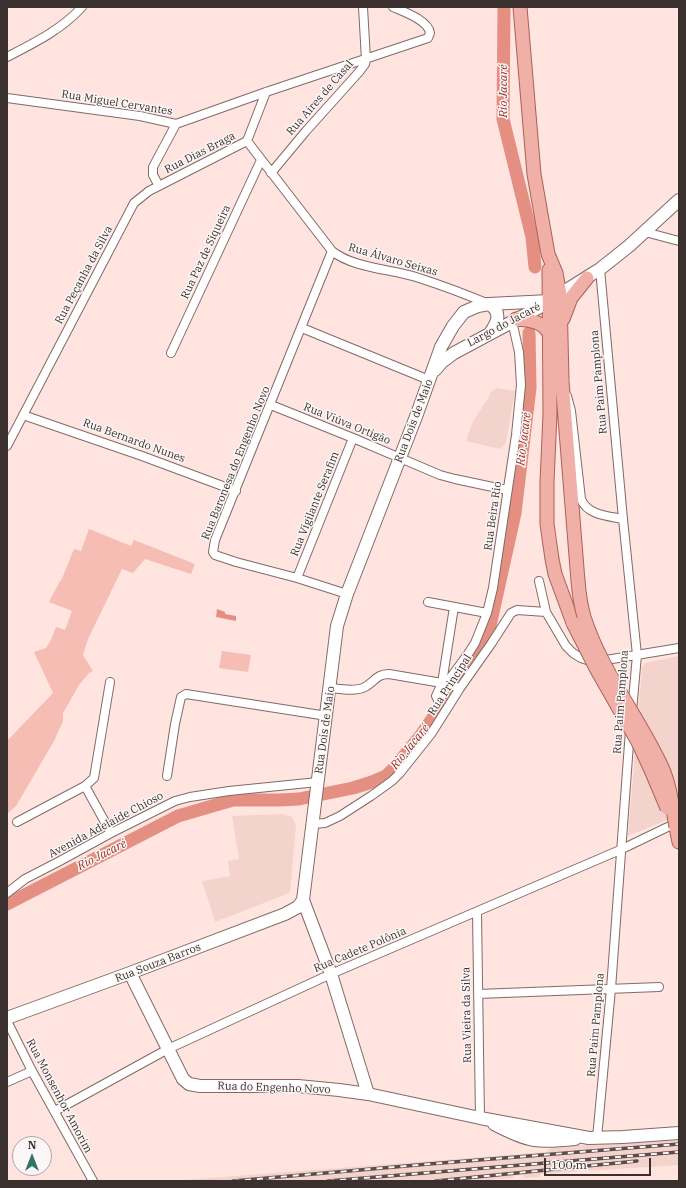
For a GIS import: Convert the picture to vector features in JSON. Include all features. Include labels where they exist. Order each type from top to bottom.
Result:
[{"type":"main road","points":[[520,7],[532,161],[548,254],[556,273],[554,298],[555,332],[546,482],[547,524],[555,574],[573,623],[597,670],[638,742],[677,825]]},
{"type":"main road","points":[[554,298],[600,269],[645,232],[679,200]]},
{"type":"main road","points":[[587,278],[571,298],[555,332],[562,381],[578,581],[584,616],[591,635],[605,666],[647,738],[664,773],[670,792],[679,842]]},
{"type":"main road","name":"Largo do Jacaré","points":[[431,377],[441,347],[452,326],[464,312],[478,306],[489,304],[554,298]]},
{"type":"main road","name":"Largo do Jacaré","points":[[431,377],[447,358],[465,346],[554,298]]},
{"type":"main road","points":[[489,304],[496,310],[497,314],[495,326],[490,333]]},
{"type":"main road","points":[[514,320],[532,321],[542,324],[555,332]]},
{"type":"main road","points":[[452,326],[452,338],[459,344],[465,346]]},
{"type":"main road","name":"Rua Dois de Maio","points":[[368,1094],[331,974],[304,900],[337,626],[347,594],[431,377]]},
{"type":"main road","name":"Rua Souza Barros","points":[[7,1018],[286,914],[304,900]]},
{"type":"main road","name":"Rua do Engenho Novo","points":[[130,973],[183,1080],[194,1086],[298,1086],[368,1094],[482,1118],[512,1134],[528,1140],[550,1142],[679,1133]]},
{"type":"street","points":[[7,57],[45,37],[65,23],[82,7]]},
{"type":"street","name":"Rua Aires de Casal","points":[[271,173],[365,64],[363,7]]},
{"type":"street","points":[[266,92],[366,60],[428,38],[430,33],[427,25],[393,7]]},
{"type":"street","name":"Rua Miguel Cervantes","points":[[7,98],[140,116],[176,124],[266,92]]},
{"type":"street","name":"Rua Dias Braga","points":[[160,186],[247,141],[266,92]]},
{"type":"street","points":[[160,186],[153,175],[153,166],[176,124]]},
{"type":"street","name":"Rua Álvaro Seixas","points":[[247,141],[332,251],[338,256],[355,262],[416,277],[489,304]]},
{"type":"street","name":"Rua Paz de Siqueira","points":[[171,354],[261,160]]},
{"type":"street","name":"Rua Peçanha da Silva","points":[[7,446],[134,203],[149,191],[160,186]]},
{"type":"street","points":[[645,232],[679,241]]},
{"type":"street","name":"Rua Baronesa do Engenho Novo","points":[[332,251],[213,549],[215,555],[347,594]]},
{"type":"street","name":"Rua Paim Pamplona","points":[[593,1138],[610,989],[637,654],[600,269]]},
{"type":"street","name":"Rua Beira Rio","points":[[445,684],[472,648],[487,613],[496,569],[516,435],[521,385],[519,352],[514,320]]},
{"type":"street","points":[[302,328],[431,377]]},
{"type":"street","points":[[562,381],[571,411],[581,499],[583,504],[589,510],[599,514],[623,519]]},
{"type":"street","name":"Rua Viúva Ortigão","points":[[271,405],[440,475],[507,490]]},
{"type":"street","name":"Rua Bernardo Nunes","points":[[24,415],[135,453],[236,491]]},
{"type":"street","name":"Rua Vigilante Serafim","points":[[297,578],[353,438]]},
{"type":"street","points":[[539,581],[546,612],[569,650],[587,660],[612,659],[679,648]]},
{"type":"street","points":[[428,602],[487,613]]},
{"type":"street","points":[[438,700],[436,696],[445,684],[454,608]]},
{"type":"street","name":"Rua Principal","points":[[313,824],[325,823],[335,819],[392,781],[431,734],[458,688],[491,644],[511,613],[517,610],[546,612]]},
{"type":"street","points":[[587,660],[599,685],[622,724],[629,748]]},
{"type":"street","points":[[330,688],[358,689],[364,687],[383,674],[445,684],[458,688]]},
{"type":"street","points":[[17,822],[85,786],[91,782],[96,775],[110,682]]},
{"type":"street","points":[[167,776],[181,697],[186,694],[327,716]]},
{"type":"street","points":[[85,786],[111,833]]},
{"type":"street","name":"Avenida Adelaide Chioso","points":[[7,893],[25,879],[111,833],[159,808],[190,797],[229,790],[317,786]]},
{"type":"street","name":"Rua Cadete Polônia","points":[[55,1110],[168,1049],[331,974],[677,825]]},
{"type":"street","name":"Rua Vieira da Silva","points":[[477,912],[482,1118]]},
{"type":"street","points":[[478,994],[659,987]]},
{"type":"street","name":"Rua Monsenhor Amorim","points":[[7,1021],[32,1071],[55,1110],[93,1181]]},
{"type":"street","points":[[7,1082],[32,1071]]},
{"type":"shaded area","points":[[496,388],[515,391],[506,442],[500,449],[466,441],[473,421],[489,397],[490,393]]},
{"type":"shaded area","points":[[89,529],[131,546],[134,540],[195,564],[191,574],[145,559],[133,573],[122,569],[88,639],[83,655],[93,671],[89,673],[79,685],[63,713],[63,721],[54,741],[16,806],[7,814],[7,741],[53,693],[34,652],[46,648],[56,627],[65,630],[72,611],[49,602],[61,581],[74,549],[81,551]]},
{"type":"shaded area","points":[[217,609],[225,612],[225,614],[236,616],[236,621],[216,617]]},
{"type":"shaded area","points":[[222,651],[251,655],[248,672],[219,668]]},
{"type":"shaded area","points":[[679,656],[679,815],[628,836],[642,667],[645,663]]},
{"type":"shaded area","points":[[282,814],[292,817],[296,825],[290,892],[215,922],[202,881],[230,876],[228,861],[239,859],[232,816]]},
{"type":"shaded area","points":[[679,1140],[679,1165],[540,1174],[540,1177],[524,1178],[523,1175],[513,1176],[513,1178],[478,1181],[171,1181],[546,1152],[551,1148],[593,1144]]},
{"type":"waterway","name":"Rio Jacaré","points":[[504,7],[503,119],[532,237],[535,267]]},
{"type":"waterway","name":"Rio Jacaré","points":[[7,904],[178,816],[233,800],[299,799],[353,788],[386,776],[394,768],[421,735],[469,666],[489,630],[515,513],[530,388],[529,333]]},
{"type":"railway","points":[[233,1181],[679,1144]]},
{"type":"railway","points":[[328,1181],[679,1152]]},
{"type":"railway","points":[[436,1181],[637,1161]]}]
